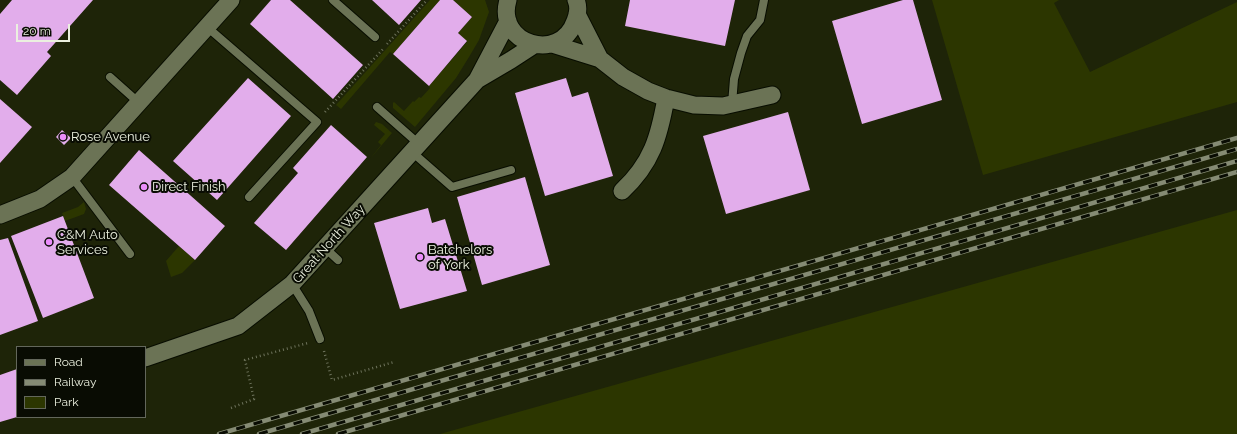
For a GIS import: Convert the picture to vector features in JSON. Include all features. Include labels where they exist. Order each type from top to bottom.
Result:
[{"type":"street","points":[[0,215],[40,199],[72,177],[231,0]]},
{"type":"street","points":[[552,44],[564,38],[573,28],[577,4]]},
{"type":"street","points":[[577,4],[600,59]]},
{"type":"street","points":[[507,6],[512,29],[526,42],[534,45],[552,44],[600,59],[623,77],[648,91],[666,98],[694,104],[723,106],[772,95]]},
{"type":"street","name":"Great North Way","points":[[477,80],[507,6]]},
{"type":"street","name":"Great North Way","points":[[146,358],[238,326],[292,284],[477,80],[534,45]]},
{"type":"street","points":[[622,191],[634,180],[649,160],[662,122],[666,98]]},
{"type":"lane","points":[[333,0],[375,37]]},
{"type":"lane","points":[[732,104],[734,79],[741,52],[747,36],[760,20],[764,0]]},
{"type":"lane","points":[[207,27],[317,122],[249,197]]},
{"type":"lane","points":[[110,77],[138,102]]},
{"type":"lane","points":[[377,107],[452,186],[511,170]]},
{"type":"lane","points":[[72,177],[130,254]]},
{"type":"lane","points":[[326,248],[338,260]]},
{"type":"lane","points":[[292,284],[309,311],[320,339]]},
{"type":"path","points":[[317,122],[427,0]]},
{"type":"path","points":[[231,408],[254,399],[245,360],[320,339],[332,380],[394,362]]},
{"type":"green space","points":[[430,0],[440,0],[393,54],[390,52],[341,109],[336,105]]},
{"type":"green space","points":[[453,0],[485,0],[489,12],[479,40],[456,78],[415,127],[393,108],[393,103],[394,102],[404,111],[413,101],[414,102],[419,97],[421,98],[430,88],[429,86],[467,42],[458,33],[472,17]]},
{"type":"green space","points":[[932,0],[1059,0],[1054,3],[1090,72],[1237,2],[1237,102],[983,175]]},
{"type":"green space","points":[[376,122],[382,124],[392,133],[370,159],[381,145],[378,142],[385,134],[374,125]]},
{"type":"green space","points":[[84,202],[86,209],[84,214],[65,221],[62,213],[78,207]]},
{"type":"green space","points":[[1237,210],[1237,434],[440,434],[1191,223]]},
{"type":"green space","points":[[179,246],[195,260],[182,273],[171,277],[166,261]]},
{"type":"building","points":[[12,0],[93,0],[47,52],[51,56],[17,95],[0,80],[0,14]]},
{"type":"building","points":[[271,0],[290,0],[363,65],[333,99],[250,24]]},
{"type":"building","points":[[372,0],[421,0],[399,25]]},
{"type":"building","points":[[440,0],[453,0],[472,17],[458,33],[467,41],[429,86],[393,54]]},
{"type":"building","points":[[630,0],[735,0],[725,46],[625,26]]},
{"type":"building","points":[[903,0],[913,0],[942,100],[862,124],[832,21]]},
{"type":"building","points":[[248,78],[291,116],[217,200],[173,161]]},
{"type":"building","points":[[566,78],[572,97],[588,92],[613,176],[545,196],[515,93]]},
{"type":"building","points":[[0,99],[32,127],[0,163]]},
{"type":"building","points":[[788,112],[810,190],[726,214],[703,136]]},
{"type":"building","points":[[331,125],[367,157],[286,250],[254,223],[298,173],[293,168]]},
{"type":"building","name":"Rose Avenue","points":[[62,130],[71,138],[64,145],[56,137]]},
{"type":"building","points":[[139,150],[225,226],[195,260],[109,185]]},
{"type":"building","points":[[525,177],[550,265],[482,285],[457,197]]},
{"type":"building","name":"Batchelors of York","points":[[428,208],[432,223],[445,219],[467,291],[400,309],[374,223]]},
{"type":"building","points":[[63,216],[94,298],[43,318],[11,236]]},
{"type":"building","points":[[8,238],[38,321],[0,335],[0,240]]},
{"type":"building","points":[[16,369],[16,417],[0,422],[0,375]]},
{"type":"railway","points":[[219,434],[1237,138]]},
{"type":"railway","points":[[259,434],[1237,149]]},
{"type":"railway","points":[[302,434],[1237,161]]},
{"type":"railway","points":[[338,434],[1237,172]]},
{"type":"place","name":"Rose Avenue","points":[[63,137]]},
{"type":"place","name":"Direct Finish","points":[[144,187]]},
{"type":"place","name":"C&M Auto Services","points":[[49,242]]},
{"type":"place","name":"Batchelors of York","points":[[420,257]]}]
